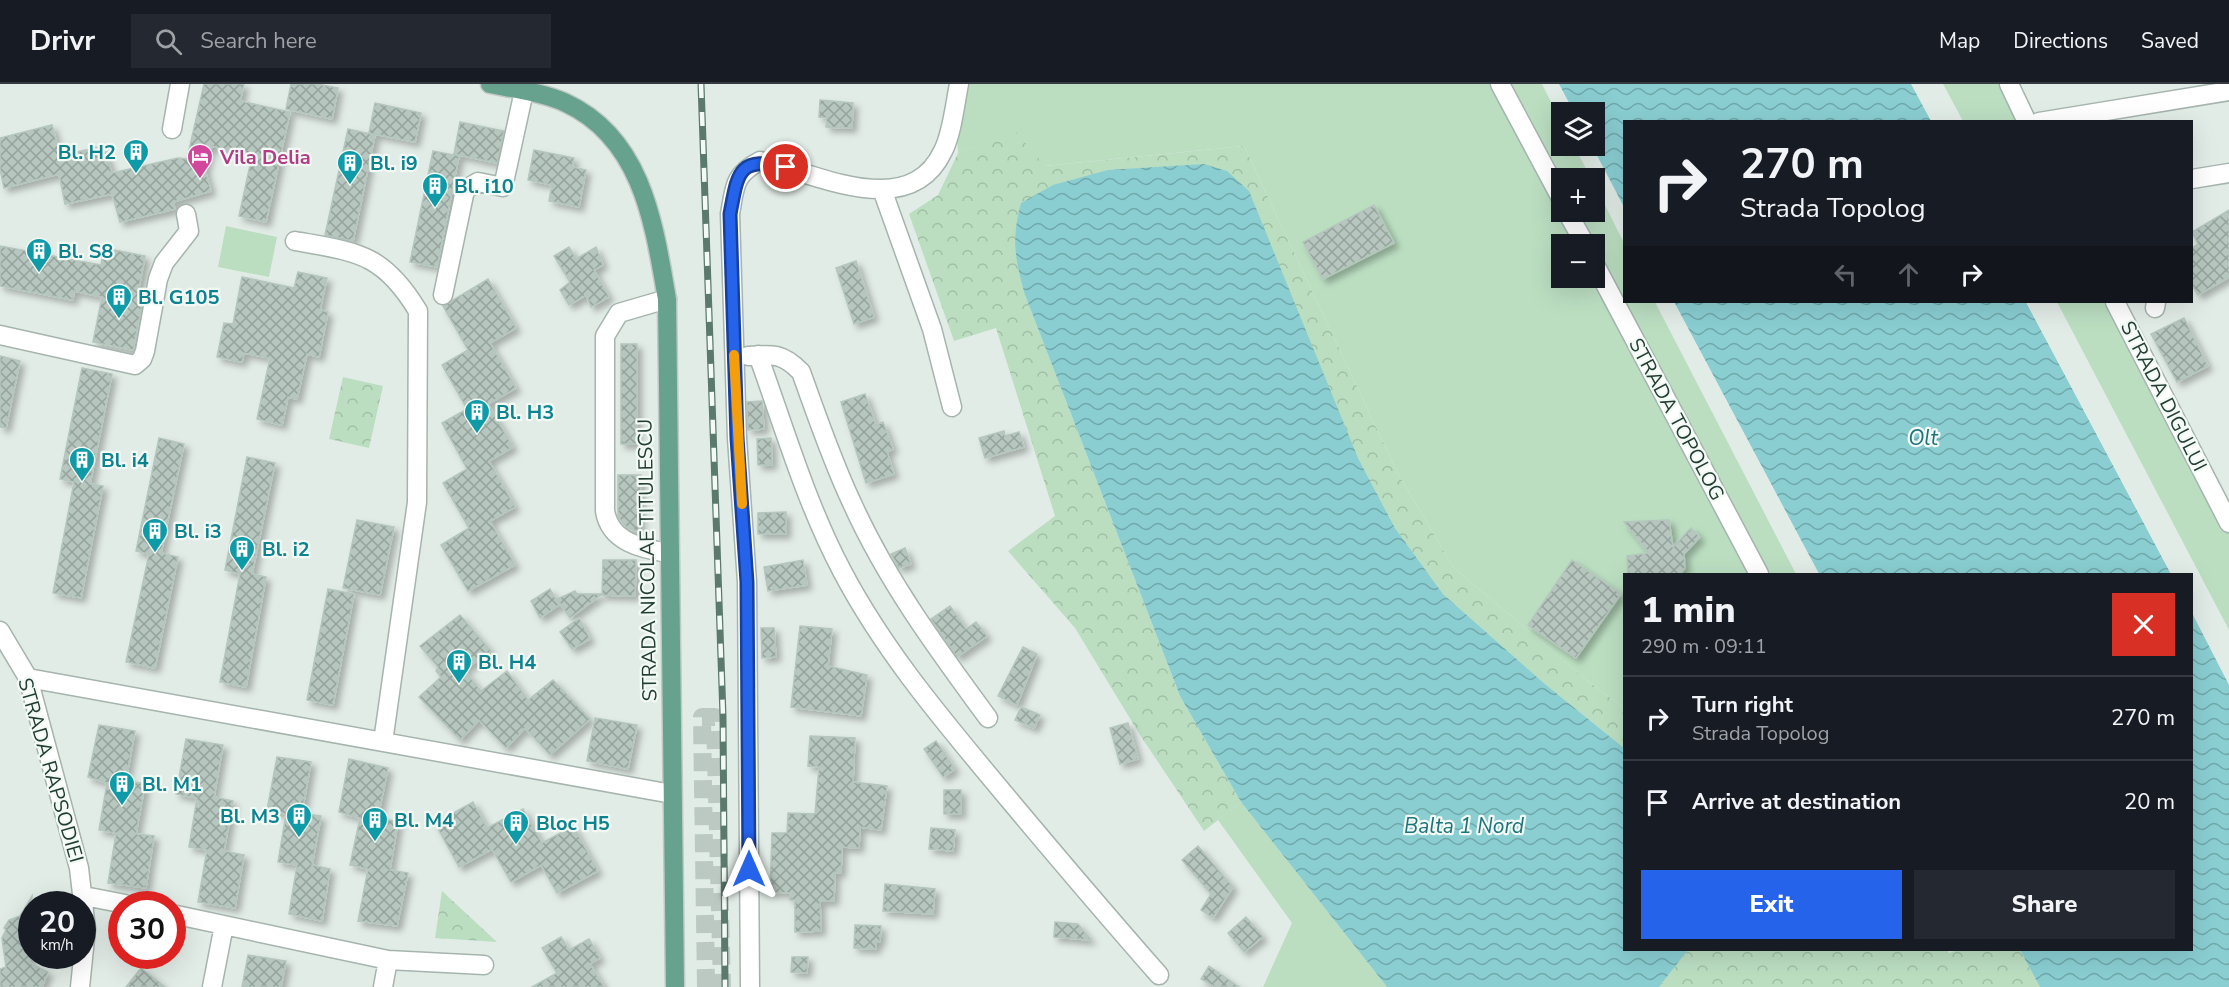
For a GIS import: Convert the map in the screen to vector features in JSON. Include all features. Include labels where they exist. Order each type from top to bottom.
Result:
[{"type":"main road","name":"STRADA NICOLAE TITULESCU","points":[[490,84],[524,91],[572,106],[591,118],[617,142],[634,170],[647,202],[668,299],[675,987]]},
{"type":"street","points":[[172,129],[180,84]]},
{"type":"street","points":[[750,987],[747,593],[734,357],[730,214],[737,179],[745,169],[760,161],[883,192],[917,183],[933,168],[944,150],[959,84]]},
{"type":"street","points":[[1500,84],[1551,179]]},
{"type":"street","points":[[2009,84],[2026,120]]},
{"type":"street","points":[[443,295],[465,190],[478,182],[503,188],[524,91]]},
{"type":"street","points":[[2051,120],[2229,91]]},
{"type":"street","points":[[2193,179],[2229,173]]},
{"type":"street","points":[[883,192],[932,328],[952,407]]},
{"type":"street","points":[[0,335],[135,364],[142,359],[145,351],[158,279],[164,263],[189,231],[186,214]]},
{"type":"street","points":[[294,241],[341,249],[378,262],[403,286],[418,311],[417,502],[383,742]]},
{"type":"street","name":"STRADA TOPOLOG","points":[[1605,284],[1758,573]]},
{"type":"street","points":[[668,299],[619,313],[605,336],[605,511],[612,530],[626,542],[646,549],[669,553]]},
{"type":"street","name":"STRADA DIGULUI","points":[[2116,303],[2229,523]]},
{"type":"street","points":[[734,357],[771,354],[788,358],[801,372],[852,504],[887,571],[928,638],[988,718]]},
{"type":"street","points":[[758,355],[808,494],[842,570],[878,631],[921,694],[1066,869],[1159,975]]},
{"type":"street","name":"STRADA RAPSODIEI","points":[[0,631],[28,678],[83,891]]},
{"type":"street","points":[[28,678],[672,794]]},
{"type":"street","points":[[186,917],[388,960],[483,965]]},
{"type":"street","points":[[212,987],[224,925]]},
{"type":"street","points":[[382,987],[388,960]]},
{"type":"street","name":"STRADA RAPSODIEI","points":[[80,987],[82,969]]},
{"type":"green space","points":[[955,84],[1542,84],[1551,102],[1551,156],[1579,156],[1586,168],[1551,168],[1551,222],[1605,222],[1605,205],[1623,241],[1623,303],[1656,303],[1795,573],[1623,573],[1623,707],[1589,682],[1453,567],[1397,472],[1244,146],[1044,166],[1016,133],[958,153]]},
{"type":"green space","points":[[1943,84],[2000,84],[2016,120],[1962,120]]},
{"type":"green space","points":[[1016,132],[1045,166],[1244,146],[1397,472],[1453,567],[1589,682],[1623,707],[1623,747],[1545,684],[1443,594],[1395,528],[1358,458],[1025,295],[1180,696],[1241,802],[1204,831],[1140,735],[1075,628],[1008,551],[1055,516],[996,328],[954,341],[909,214],[938,195],[958,153]]},
{"type":"green space","points":[[226,226],[277,237],[269,277],[218,267]]},
{"type":"green space","points":[[2058,303],[2115,303],[2229,510],[2229,630]]},
{"type":"green space","points":[[343,377],[383,386],[369,448],[329,439]]},
{"type":"green space","points":[[1241,802],[1387,987],[1263,987],[1292,923],[1218,820]]},
{"type":"green space","points":[[442,891],[497,942],[435,938]]},
{"type":"green space","points":[[1687,951],[1948,951],[1949,953],[1955,951],[2021,951],[2040,987],[1659,987]]},
{"type":"water","points":[[1559,84],[1911,84],[1930,120],[1623,120],[1623,205],[1597,156],[1605,156],[1605,102],[1569,102]]},
{"type":"water","name":"Balta 1 Nord","points":[[1204,164],[1227,171],[1249,191],[1358,458],[1395,528],[1443,594],[1545,684],[1623,747],[1623,951],[1687,951],[1659,987],[1387,987],[1241,802],[1180,696],[1025,295],[1019,271],[1015,239],[1021,203],[1053,185],[1108,170]]},
{"type":"water","name":"Olt","points":[[1675,303],[2027,303],[2170,573],[1818,573]]},
{"type":"water","points":[[2193,615],[2229,685],[2229,987],[2040,987],[2021,951],[2193,951]]},
{"type":"pier","points":[[1672,303],[1675,303],[1818,573],[1815,573]]},
{"type":"pier","points":[[2027,303],[2031,303],[2173,573],[2170,573]]},
{"type":"building","points":[[204,84],[244,84],[240,101],[290,112],[266,222],[239,216],[252,156],[211,146],[205,170],[211,191],[173,202],[175,209],[120,222],[112,194],[65,204],[59,174],[4,188],[0,169],[0,138],[52,125],[60,156],[103,146],[112,173],[178,158],[187,159]]},
{"type":"building","points":[[291,84],[317,84],[338,88],[332,119],[286,109]]},
{"type":"building","points":[[820,100],[853,103],[852,128],[826,127],[827,118],[819,117]]},
{"type":"building","points":[[375,103],[421,113],[415,142],[369,133]]},
{"type":"building","points":[[460,122],[504,131],[497,163],[454,154]]},
{"type":"building","name":"Bl. i9","points":[[348,129],[375,135],[353,241],[325,235]]},
{"type":"building","points":[[534,150],[574,158],[572,167],[586,170],[579,207],[549,201],[552,185],[528,180]]},
{"type":"building","name":"Bl. i10","points":[[433,151],[459,156],[437,267],[410,262]]},
{"type":"building","points":[[1374,205],[1394,243],[1323,279],[1303,242]]},
{"type":"building","points":[[2229,210],[2229,277],[2198,295],[2193,287],[2193,247],[2198,244],[2193,231]]},
{"type":"building","points":[[0,246],[101,265],[104,248],[145,256],[138,293],[144,294],[133,350],[93,342],[102,297],[74,291],[73,300],[0,286]]},
{"type":"building","points":[[569,247],[576,259],[596,247],[603,265],[594,270],[609,297],[591,307],[586,295],[569,305],[560,290],[570,282],[554,256]]},
{"type":"building","points":[[856,261],[874,317],[854,324],[836,268]]},
{"type":"building","points":[[298,272],[327,278],[320,310],[328,312],[319,357],[307,354],[297,399],[288,397],[282,425],[257,419],[270,358],[244,353],[242,362],[217,357],[224,323],[233,324],[242,277],[294,288]]},
{"type":"building","name":"Bl. H3","points":[[488,279],[516,328],[490,343],[516,388],[488,404],[513,447],[489,461],[515,507],[490,521],[515,565],[468,591],[441,545],[469,528],[443,483],[467,469],[442,423],[467,409],[442,365],[468,350],[443,306]]},
{"type":"building","points":[[2184,318],[2208,366],[2177,382],[2151,334]]},
{"type":"building","points":[[621,344],[637,344],[637,444],[621,444]]},
{"type":"building","points":[[0,356],[20,361],[6,428],[0,427]]},
{"type":"building","name":"Bl. i4","points":[[82,368],[112,374],[90,484],[103,486],[81,598],[53,593],[74,482],[60,479]]},
{"type":"building","points":[[865,394],[876,425],[883,422],[893,449],[887,452],[894,474],[866,483],[841,402]]},
{"type":"building","points":[[762,401],[764,429],[748,430],[747,402]]},
{"type":"building","points":[[1004,431],[1005,436],[1019,432],[1024,447],[985,458],[979,438]]},
{"type":"building","name":"Bl. i3","points":[[159,438],[184,444],[161,553],[178,557],[155,668],[126,662],[149,554],[136,551]]},
{"type":"building","points":[[771,438],[772,465],[758,465],[757,439]]},
{"type":"building","name":"Bl. i2","points":[[247,457],[275,463],[252,574],[266,577],[246,687],[220,682],[240,574],[225,570]]},
{"type":"building","points":[[618,475],[641,475],[640,532],[627,528],[618,517]]},
{"type":"building","points":[[786,512],[786,534],[758,534],[758,513]]},
{"type":"building","points":[[357,520],[394,527],[380,595],[343,588]]},
{"type":"building","points":[[1669,520],[1673,547],[1691,528],[1700,537],[1684,554],[1685,568],[1681,573],[1628,573],[1627,556],[1649,553],[1624,522]]},
{"type":"building","points":[[905,548],[911,564],[899,568],[891,554]]},
{"type":"building","points":[[603,560],[636,560],[635,596],[602,595]]},
{"type":"building","points":[[803,560],[807,585],[768,591],[764,567]]},
{"type":"building","points":[[1572,560],[1621,594],[1576,658],[1528,625]]},
{"type":"building","points":[[328,589],[354,594],[333,705],[307,700]]},
{"type":"building","points":[[550,589],[559,605],[540,618],[531,601]]},
{"type":"building","points":[[575,591],[577,594],[602,594],[570,618],[557,599]]},
{"type":"building","points":[[950,606],[966,629],[976,622],[987,636],[957,657],[931,619]]},
{"type":"building","name":"Bl. H4","points":[[460,615],[491,651],[464,670],[481,691],[507,671],[528,700],[553,680],[590,719],[550,755],[525,728],[506,748],[479,720],[460,740],[419,697],[441,677],[436,671],[438,667],[420,646]]},
{"type":"building","points":[[579,618],[590,639],[572,649],[560,632]]},
{"type":"building","points":[[800,626],[832,629],[828,666],[867,675],[861,716],[791,707]]},
{"type":"building","points":[[761,628],[774,628],[776,657],[762,658]]},
{"type":"building","points":[[1023,647],[1037,654],[1017,705],[998,696]]},
{"type":"building","points":[[1021,707],[1040,715],[1034,728],[1015,720]]},
{"type":"building","points":[[595,718],[637,725],[628,769],[587,761]]},
{"type":"building","points":[[1128,723],[1138,759],[1120,764],[1110,728]]},
{"type":"building","name":"Bl. M1","points":[[99,725],[135,731],[126,780],[145,784],[136,834],[154,836],[146,888],[108,883],[116,833],[99,830],[107,783],[88,777]]},
{"type":"building","points":[[810,736],[855,738],[853,782],[887,786],[881,830],[860,827],[859,848],[842,847],[841,873],[835,872],[834,901],[820,901],[821,931],[795,932],[795,900],[790,900],[790,893],[770,892],[772,833],[787,833],[788,813],[815,814],[819,767],[808,766]]},
{"type":"building","points":[[186,739],[223,745],[214,797],[233,801],[224,851],[244,855],[235,908],[198,902],[207,850],[189,847],[197,798],[176,794]]},
{"type":"building","points":[[936,741],[955,769],[943,777],[924,749]]},
{"type":"building","name":"Bl. M3","points":[[277,757],[311,762],[302,813],[321,816],[312,865],[330,869],[322,921],[289,914],[297,865],[278,862],[286,814],[267,810]]},
{"type":"building","name":"Bl. M4","points":[[349,759],[388,768],[378,817],[398,822],[390,870],[408,873],[397,926],[358,921],[368,869],[350,865],[360,818],[339,812]]},
{"type":"building","points":[[944,790],[961,790],[961,814],[944,814]]},
{"type":"building","name":"Bloc H5","points":[[473,802],[487,828],[523,809],[542,843],[573,826],[598,871],[557,893],[541,865],[511,882],[492,849],[459,867],[435,823]]},
{"type":"building","points":[[931,828],[955,830],[953,851],[929,849]]},
{"type":"building","points":[[1198,846],[1233,887],[1213,918],[1201,910],[1211,894],[1182,860]]},
{"type":"building","points":[[885,884],[935,889],[933,914],[883,911]]},
{"type":"building","points":[[18,917],[18,969],[42,969],[48,972],[42,987],[0,987],[0,969],[6,967],[2,938],[9,920]]},
{"type":"building","points":[[1246,917],[1263,937],[1244,952],[1228,933]]},
{"type":"building","points":[[1055,922],[1078,924],[1091,940],[1054,937]]},
{"type":"building","points":[[855,925],[881,926],[880,942],[876,942],[876,949],[854,948]]},
{"type":"building","points":[[561,937],[569,950],[589,939],[600,958],[590,964],[604,987],[532,987],[557,973],[542,948]]},
{"type":"building","points":[[248,955],[286,961],[281,987],[242,987]]},
{"type":"building","points":[[792,957],[808,957],[807,973],[791,972]]},
{"type":"building","points":[[1209,966],[1239,987],[1215,987],[1201,979]]},
{"type":"building","points":[[142,969],[165,987],[126,987]]},
{"type":"tunnel","points":[[706,987],[702,717],[715,717],[722,987]]},
{"type":"railway","points":[[701,84],[723,716],[725,987]]},
{"type":"slow traffic","points":[[734,355],[742,504]]},
{"type":"place","name":"Bl. H2","points":[[136,175]]},
{"type":"place","name":"Vila Delia","points":[[200,180]]},
{"type":"place","name":"Bl. i9","points":[[350,186]]},
{"type":"place","name":"Bl. i10","points":[[435,209]]},
{"type":"place","name":"Bl. S8","points":[[39,274]]},
{"type":"place","name":"Bl. G105","points":[[119,320]]},
{"type":"place","name":"Bl. H3","points":[[477,435]]},
{"type":"place","name":"Bl. i4","points":[[82,483]]},
{"type":"place","name":"Bl. i3","points":[[155,554]]},
{"type":"place","name":"Bl. i2","points":[[242,572]]},
{"type":"place","name":"Bl. H4","points":[[459,685]]},
{"type":"place","name":"Bl. M1","points":[[122,807]]},
{"type":"place","name":"Bl. M3","points":[[299,839]]},
{"type":"place","name":"Bl. M4","points":[[375,843]]},
{"type":"place","name":"Bloc H5","points":[[516,846]]},
{"type":"route","points":[[749,869],[750,751],[747,582],[737,438],[730,214],[737,179],[745,169],[760,161],[786,167]]}]
